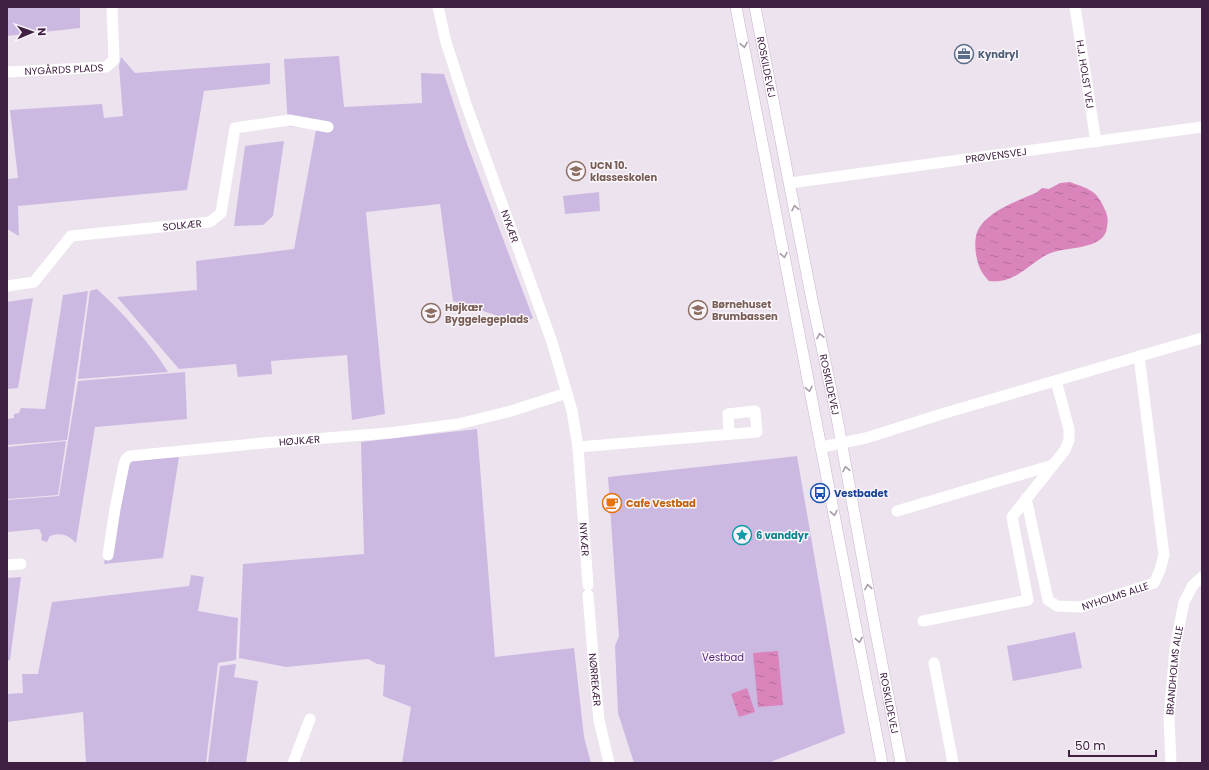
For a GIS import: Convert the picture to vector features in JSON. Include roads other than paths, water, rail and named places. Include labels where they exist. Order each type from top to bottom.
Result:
[{"type":"street","name":"NYGÅRDS PLADS","points":[[7,72],[106,67],[114,60],[112,7]]},
{"type":"street","name":"NYKÆR","points":[[438,7],[446,42],[466,104],[552,342],[572,411],[578,447],[588,590]]},
{"type":"street","name":"ROSKILDEVEJ","points":[[736,7],[882,763]]},
{"type":"street","name":"ROSKILDEVEJ","points":[[755,7],[842,443],[874,622],[902,763]]},
{"type":"street","name":"H.J. HOLST VEJ","points":[[1075,7],[1096,142]]},
{"type":"street","name":"SOLKÆR","points":[[7,286],[34,282],[71,236],[210,222],[221,213],[235,128],[289,120],[328,127]]},
{"type":"street","name":"PRØVENSVEJ","points":[[790,183],[1202,127]]},
{"type":"street","points":[[821,447],[866,438],[945,413],[1202,338]]},
{"type":"street","name":"NYHOLMS ALLE","points":[[1026,498],[1048,600],[1057,606],[1080,607],[1154,583],[1160,570],[1164,555],[1140,356]]},
{"type":"street","points":[[923,621],[1028,600],[1012,517],[1065,450],[1069,440],[1069,429],[1056,381]]},
{"type":"street","name":"HØJKÆR","points":[[108,556],[124,464],[126,459],[130,456],[389,433],[458,424],[511,411],[567,392]]},
{"type":"street","points":[[578,447],[729,434]]},
{"type":"street","points":[[897,511],[1053,465]]},
{"type":"street","points":[[7,565],[21,564]]},
{"type":"street","name":"BRANDHOLMS ALLE","points":[[1171,763],[1169,718],[1175,648],[1184,602],[1193,585],[1202,577]]},
{"type":"street","name":"NØRREKÆR","points":[[588,590],[592,656],[599,720],[609,763]]},
{"type":"street","points":[[934,663],[953,763]]},
{"type":"street","points":[[293,763],[310,719]]},
{"type":"water","points":[[1070,182],[1088,189],[1100,199],[1108,221],[1105,235],[1092,244],[1048,254],[1014,277],[1006,280],[989,281],[980,269],[975,250],[976,236],[979,228],[992,214],[1010,204],[1036,193],[1042,188],[1049,189],[1060,183]]},
{"type":"water","points":[[778,651],[783,705],[758,707],[753,653]]},
{"type":"water","points":[[747,688],[755,712],[739,717],[731,694]]},
{"type":"place","name":"Kyndryl","points":[[964,54]]},
{"type":"place","name":"UCN 10. klasseskolen","points":[[576,171]]},
{"type":"place","name":"Børnehuset Brumbassen","points":[[698,310]]},
{"type":"place","name":"Højkær Byggelegeplads","points":[[431,313]]},
{"type":"place","name":"Vestbadet","points":[[820,493]]},
{"type":"place","name":"Cafe Vestbad","points":[[612,503]]},
{"type":"place","name":"6 vanddyr","points":[[742,535]]},
{"type":"park label","name":"Vestbad","points":[[723,657]]}]
